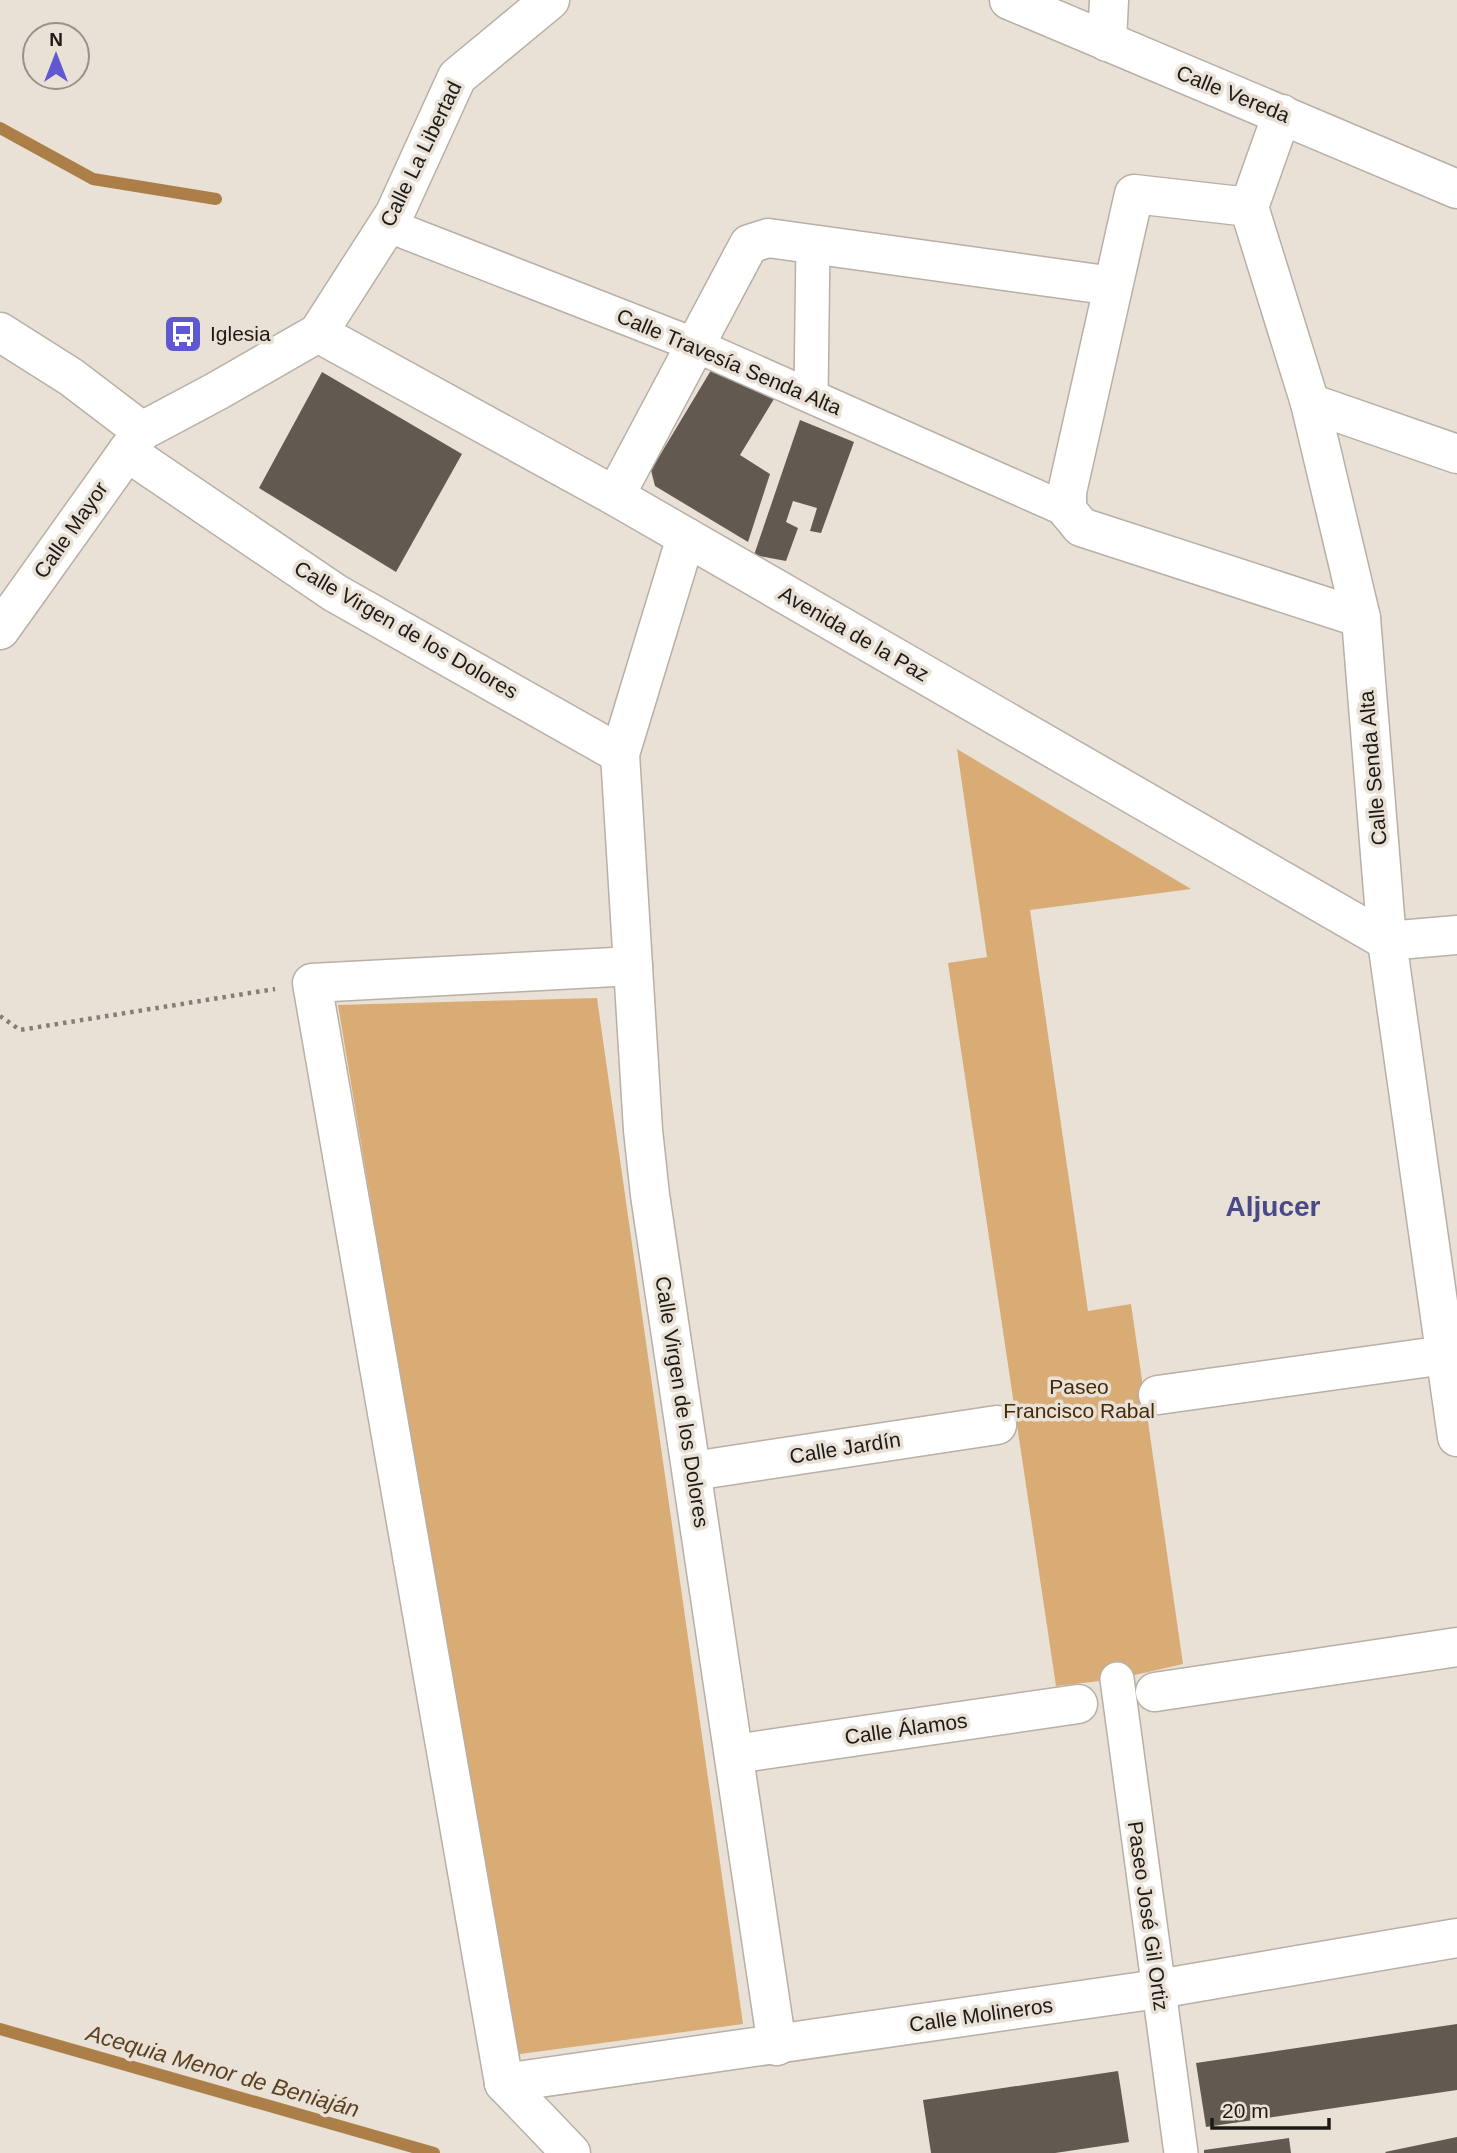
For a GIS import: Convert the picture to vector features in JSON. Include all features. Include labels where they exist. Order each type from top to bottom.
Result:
[{"type":"street","name":"Calle La Libertad","points":[[318,333],[387,225],[457,77],[550,0]]},
{"type":"street","name":"Calle Vereda","points":[[1009,0],[1457,189]]},
{"type":"street","points":[[1107,42],[1110,0]]},
{"type":"street","points":[[1282,114],[1250,206],[1134,194],[1067,492],[1067,510],[1081,527],[1361,618]]},
{"type":"street","name":"Calle Senda Alta","points":[[1250,206],[1310,403],[1361,618],[1387,941],[1456,1419]]},
{"type":"street","name":"Calle Travesía Senda Alta","points":[[387,225],[695,345],[1067,510]]},
{"type":"street","points":[[615,496],[749,244],[768,238],[1113,286]]},
{"type":"street","points":[[811,396],[813,244]]},
{"type":"street","name":"Calle Virgen de los Dolores","points":[[0,332],[72,377],[134,441],[335,593],[620,754]]},
{"type":"street","points":[[134,441],[318,333]]},
{"type":"street","name":"Avenida de la Paz","points":[[318,333],[615,496],[1387,941]]},
{"type":"street","points":[[1310,403],[1457,454]]},
{"type":"street","name":"Calle Mayor","points":[[0,630],[134,441]]},
{"type":"street","name":"Calle Virgen de los Dolores","points":[[686,537],[620,754],[643,1130],[650,1195],[777,2046]]},
{"type":"street","points":[[1387,941],[1457,935]]},
{"type":"street","points":[[571,2153],[504,2083],[312,983],[633,966]]},
{"type":"street","points":[[1158,1395],[1445,1355]]},
{"type":"street","name":"Calle Jardín","points":[[693,1471],[997,1425]]},
{"type":"street","points":[[1155,1692],[1457,1647]]},
{"type":"street","name":"Paseo José Gil Ortiz","points":[[1117,1679],[1181,2153]]},
{"type":"street","name":"Calle Álamos","points":[[734,1754],[1078,1704]]},
{"type":"street","name":"Calle Molineros","points":[[504,2083],[777,2046],[1158,1989],[1457,1938]]},
{"type":"path","points":[[0,1016],[20,1030],[312,983]]},
{"type":"green space","name":"Paseo Francisco Rabal","points":[[957,749],[1191,889],[1030,910],[1088,1311],[1131,1304],[1183,1664],[1117,1679],[1056,1686],[948,963],[987,957]]},
{"type":"green space","points":[[597,998],[743,2024],[513,2055],[338,1005]]},
{"type":"building","points":[[716,362],[780,389],[740,455],[770,474],[748,542],[655,486],[651,470]]},
{"type":"building","points":[[322,372],[462,454],[396,572],[259,488]]},
{"type":"building","points":[[800,420],[854,442],[821,533],[810,531],[817,508],[793,501],[786,522],[798,528],[786,561],[754,555]]},
{"type":"building","points":[[1457,2024],[1457,2090],[1206,2127],[1196,2063]]},
{"type":"building","points":[[1118,2071],[1129,2142],[1055,2153],[931,2153],[923,2100]]},
{"type":"building","points":[[1457,2137],[1457,2153],[1385,2152]]},
{"type":"building","points":[[1289,2138],[1291,2153],[1204,2153],[1204,2150]]},
{"type":"waterway","points":[[0,128],[93,179],[216,199]]},
{"type":"waterway","name":"Acequia Menor de Beniaján","points":[[0,2029],[434,2153]]},
{"type":"place","name":"Iglesia","points":[[183,334]]},
{"type":"district","name":"Aljucer","points":[[1273,1206]]}]
